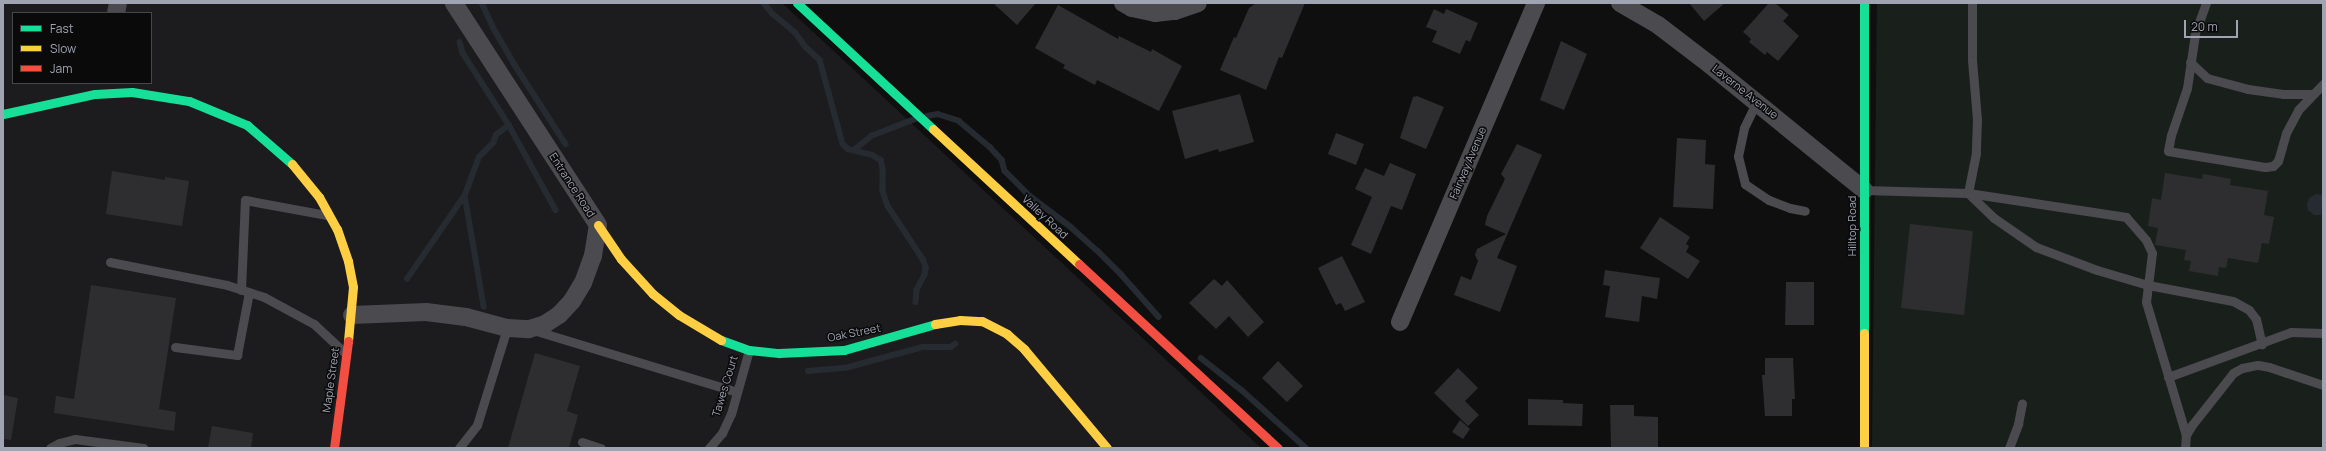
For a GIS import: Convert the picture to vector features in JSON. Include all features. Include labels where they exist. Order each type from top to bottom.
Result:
[{"type":"street","name":"Entrance Road","points":[[352,315],[426,312],[466,317],[507,328],[529,329],[545,324],[559,315],[572,301],[583,283],[592,256],[598,225],[454,3]]},
{"type":"street","name":"Valley Road","points":[[796,3],[1278,448]]},
{"type":"street","points":[[1123,3],[1132,8],[1156,14],[1175,11],[1198,3]]},
{"type":"street","name":"Fairway Avenue","points":[[1400,322],[1536,3]]},
{"type":"street","name":"Laverne Avenue","points":[[1620,3],[1658,25],[1757,102],[1864,190]]},
{"type":"street","name":"Hilltop Road","points":[[1864,3],[1864,448]]},
{"type":"street","name":"Maple Street","points":[[3,114],[97,88],[189,101],[219,112],[247,125],[275,147],[299,170],[319,197],[337,229],[348,261],[352,287],[352,315],[334,448]]},
{"type":"street","name":"Oak Street","points":[[598,225],[621,258],[653,294],[679,315],[716,338],[749,350],[778,353],[844,350],[879,341],[932,324],[960,320],[982,321],[1007,334],[1024,348],[1107,448]]},
{"type":"lane","points":[[1968,192],[1976,153],[1977,119],[1972,60],[1972,3]]},
{"type":"lane","points":[[2206,3],[2195,34],[2187,88],[2168,151],[2265,167],[2273,166],[2278,161],[2291,121],[2298,110],[2323,84]]},
{"type":"lane","points":[[2190,62],[2207,78],[2248,89],[2283,94],[2313,94]]},
{"type":"lane","points":[[1757,102],[1744,128],[1738,156],[1745,184],[1769,200],[1790,208],[1805,211]]},
{"type":"lane","points":[[1864,190],[1968,192],[2126,217],[2146,240],[2152,253],[2146,302],[2186,435],[2185,448]]},
{"type":"lane","points":[[1968,192],[1994,218],[2036,247],[2097,270],[2148,285],[2233,301],[2249,310],[2256,319],[2262,344]]},
{"type":"lane","points":[[175,347],[237,355],[245,291],[245,200],[330,215]]},
{"type":"lane","points":[[110,262],[264,296],[314,324],[347,356]]},
{"type":"lane","points":[[459,448],[477,425],[507,328]]},
{"type":"lane","points":[[529,329],[737,392]]},
{"type":"lane","points":[[2168,377],[2262,344],[2291,332],[2312,331],[2323,333]]},
{"type":"lane","name":"Tawes Court","points":[[709,448],[722,432],[731,414],[749,350]]},
{"type":"lane","points":[[2186,435],[2233,373],[2242,368],[2258,365],[2269,367],[2323,385]]},
{"type":"lane","points":[[2009,448],[2018,424],[2022,403]]},
{"type":"lane","points":[[50,448],[59,443],[75,439],[143,448]]},
{"type":"lane","points":[[582,442],[600,448]]},
{"type":"shaded area","points":[[3,3],[782,3],[1261,448],[3,448]]},
{"type":"shaded area","points":[[1877,3],[2323,3],[2323,448],[1872,448]]},
{"type":"shaded area","points":[[2316,194],[2323,195],[2321,215],[2314,215],[2308,210],[2307,204],[2309,198]]},
{"type":"building","points":[[993,3],[1036,3],[1017,25]]},
{"type":"building","points":[[1256,3],[1305,3],[1282,58],[1279,57],[1266,90],[1220,70],[1234,37],[1236,38],[1249,8]]},
{"type":"building","points":[[1689,3],[1725,3],[1704,21]]},
{"type":"building","points":[[1769,3],[1775,3],[1789,15],[1783,21],[1799,36],[1778,61],[1767,52],[1765,55],[1749,42],[1751,39],[1743,32]]},
{"type":"building","points":[[1058,5],[1118,39],[1119,36],[1151,52],[1152,49],[1182,66],[1159,111],[1097,80],[1095,85],[1063,68],[1065,65],[1035,48]]},
{"type":"building","points":[[1434,9],[1444,14],[1446,9],[1478,23],[1470,42],[1466,40],[1460,54],[1432,42],[1437,31],[1426,27]]},
{"type":"building","points":[[1561,41],[1587,54],[1564,110],[1540,100]]},
{"type":"building","points":[[1240,94],[1254,142],[1219,152],[1218,149],[1185,159],[1172,111]]},
{"type":"building","points":[[1417,96],[1444,107],[1426,149],[1400,138],[1413,97]]},
{"type":"building","points":[[1336,133],[1364,144],[1356,165],[1328,154]]},
{"type":"building","points":[[1677,138],[1706,140],[1705,164],[1715,165],[1713,209],[1673,207]]},
{"type":"building","points":[[1517,144],[1542,155],[1497,258],[1517,266],[1500,312],[1454,295],[1461,276],[1471,280],[1478,261],[1475,255],[1477,249],[1506,234],[1485,225],[1487,216],[1505,179],[1501,174]]},
{"type":"building","points":[[1390,163],[1416,174],[1402,210],[1391,206],[1371,254],[1351,245],[1372,197],[1355,189],[1365,168],[1384,176]]},
{"type":"building","points":[[112,171],[165,180],[165,177],[189,181],[182,226],[106,214]]},
{"type":"building","points":[[2165,173],[2202,179],[2203,174],[2231,179],[2230,185],[2268,191],[2264,215],[2274,217],[2269,244],[2262,243],[2258,263],[2228,258],[2226,268],[2219,267],[2218,276],[2189,271],[2191,261],[2184,260],[2186,250],[2155,245],[2158,228],[2148,226],[2152,198],[2161,200]]},
{"type":"building","points":[[1660,217],[1690,237],[1686,244],[1689,246],[1686,252],[1700,261],[1688,279],[1640,248]]},
{"type":"building","points":[[1910,224],[1973,231],[1964,315],[1901,308]]},
{"type":"building","points":[[1342,256],[1365,302],[1345,311],[1341,303],[1336,305],[1318,268]]},
{"type":"building","points":[[1605,270],[1660,278],[1657,299],[1642,296],[1639,322],[1605,317],[1610,286],[1603,285]]},
{"type":"building","points":[[1214,279],[1222,286],[1227,280],[1264,322],[1248,337],[1229,316],[1216,329],[1189,303]]},
{"type":"building","points":[[1786,282],[1814,282],[1814,325],[1785,325]]},
{"type":"building","points":[[91,285],[176,298],[159,409],[176,412],[174,431],[54,413],[56,396],[74,399]]},
{"type":"building","points":[[535,353],[580,366],[567,411],[578,415],[569,448],[508,448]]},
{"type":"building","points":[[1765,358],[1793,358],[1795,399],[1792,399],[1792,416],[1765,416],[1762,375],[1765,375]]},
{"type":"building","points":[[1278,361],[1303,386],[1287,402],[1262,378]]},
{"type":"building","points":[[1458,368],[1478,388],[1465,401],[1479,415],[1468,426],[1434,393]]},
{"type":"building","points":[[3,395],[18,398],[11,440],[3,439]]},
{"type":"building","points":[[1528,399],[1563,400],[1563,403],[1583,404],[1582,426],[1528,425]]},
{"type":"building","points":[[1610,405],[1634,405],[1634,416],[1658,417],[1658,448],[1611,448]]},
{"type":"building","points":[[1460,420],[1470,429],[1463,439],[1452,432]]},
{"type":"building","points":[[212,426],[253,433],[251,448],[208,448]]},
{"type":"waterway","points":[[482,3],[493,27],[515,65],[566,144]]},
{"type":"waterway","points":[[764,3],[772,13],[795,32],[806,47],[820,60],[843,144],[848,149],[872,155],[881,160],[883,169],[883,191],[888,206],[923,259],[926,267],[925,275],[917,290],[916,302]]},
{"type":"waterway","points":[[460,42],[463,53],[509,125],[556,210]]},
{"type":"waterway","points":[[927,116],[938,114],[959,121],[990,147],[1002,160],[1005,171],[1030,196],[1071,227],[1098,251],[1121,274],[1159,317]]},
{"type":"waterway","points":[[854,150],[871,136],[915,119]]},
{"type":"waterway","points":[[407,279],[465,195],[479,157],[493,143],[496,135],[509,125]]},
{"type":"waterway","points":[[465,195],[484,306]]},
{"type":"waterway","points":[[808,371],[845,368],[923,347],[951,347],[955,344]]},
{"type":"waterway","points":[[1201,358],[1243,391],[1306,448]]},
{"type":"traffic: fast","points":[[797,3],[933,129]]},
{"type":"traffic: fast","points":[[1864,3],[1864,333]]},
{"type":"traffic: fast","points":[[3,114],[95,94],[132,92],[189,101],[247,125],[292,164]]},
{"type":"traffic: fast","points":[[721,340],[749,350],[779,353],[844,350],[935,324]]},
{"type":"traffic: slow","points":[[933,129],[1079,264]]},
{"type":"traffic: slow","points":[[292,164],[319,197],[337,229],[348,261],[353,287],[348,341]]},
{"type":"traffic: slow","points":[[598,225],[621,259],[653,294],[679,315],[721,340]]},
{"type":"traffic: slow","points":[[935,324],[960,320],[982,321],[1007,334],[1024,349],[1107,448]]},
{"type":"traffic: slow","points":[[1864,333],[1864,448]]},
{"type":"traffic: jam","points":[[1079,264],[1278,448]]},
{"type":"traffic: jam","points":[[334,448],[348,341]]}]
